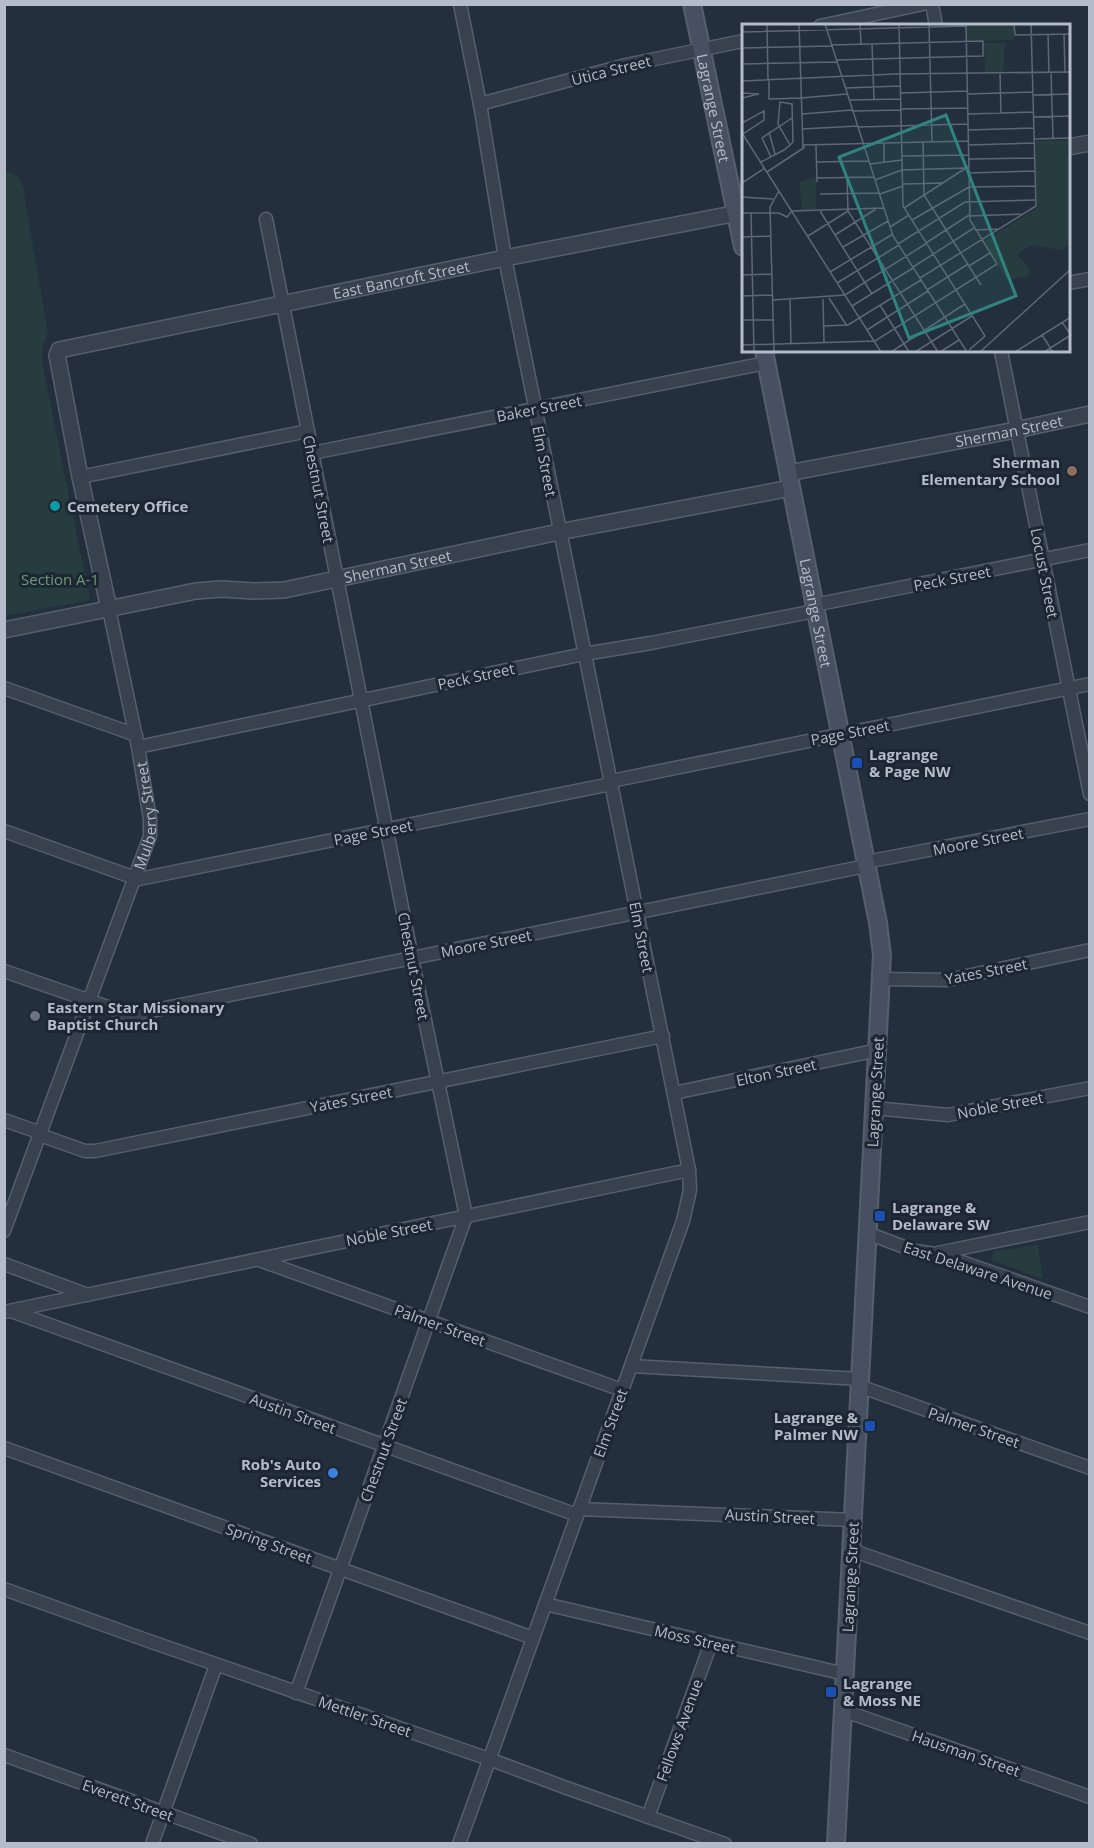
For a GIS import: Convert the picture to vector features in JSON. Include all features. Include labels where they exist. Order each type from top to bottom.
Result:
[{"type":"main road","name":"Lagrange Street","points":[[692,4],[740,213],[742,236]]},
{"type":"main road","name":"Lagrange Street","points":[[765,357],[880,933],[878,1050],[836,1844]]},
{"type":"street","name":"Elm Street","points":[[459,1844],[683,1221],[690,1190],[689,1170],[663,1036],[505,258],[480,104],[460,4]]},
{"type":"street","points":[[829,24],[923,4]]},
{"type":"street","points":[[932,4],[936,24]]},
{"type":"street","name":"Utica Street","points":[[480,104],[626,65],[742,41]]},
{"type":"street","points":[[1070,147],[1089,143]]},
{"type":"street","name":"East Bancroft Street","points":[[59,350],[505,258],[740,213]]},
{"type":"street","name":"Chestnut Street","points":[[266,219],[412,958],[466,1216],[296,1693]]},
{"type":"street","points":[[1070,283],[1089,279]]},
{"type":"street","name":"Mulberry Street","points":[[4,1231],[135,879],[150,836],[151,826],[137,741],[80,477],[57,355],[59,350]]},
{"type":"street","name":"Locust Street","points":[[1001,352],[1089,794]]},
{"type":"street","name":"Baker Street","points":[[312,453],[535,408],[765,357]]},
{"type":"street","name":"Sherman Street","points":[[4,630],[196,591],[284,590],[337,580],[1089,414]]},
{"type":"street","points":[[80,477],[308,431]]},
{"type":"street","name":"Peck Street","points":[[137,741],[362,700],[584,654],[651,643],[1089,550]]},
{"type":"street","name":"Page Street","points":[[135,879],[1089,684]]},
{"type":"street","points":[[4,688],[137,741]]},
{"type":"street","name":"Moore Street","points":[[4,970],[131,1015],[1089,819]]},
{"type":"street","points":[[4,831],[135,879]]},
{"type":"street","name":"Yates Street","points":[[881,979],[948,980],[1089,950]]},
{"type":"street","name":"Yates Street","points":[[4,1120],[85,1151],[95,1151],[663,1036]]},
{"type":"street","name":"Elton Street","points":[[674,1093],[878,1050]]},
{"type":"street","name":"Noble Street","points":[[874,1108],[948,1115],[1089,1088]]},
{"type":"street","name":"Noble Street","points":[[7,1311],[689,1170]]},
{"type":"street","points":[[934,1253],[1089,1222]]},
{"type":"street","name":"East Delaware Avenue","points":[[867,1233],[915,1251],[934,1253],[1089,1307]]},
{"type":"street","name":"Palmer Street","points":[[257,1259],[622,1390]]},
{"type":"street","points":[[4,1264],[88,1295]]},
{"type":"street","name":"Austin Street","points":[[7,1311],[385,1446],[578,1512],[853,1520]]},
{"type":"street","name":"Palmer Street","points":[[631,1366],[860,1383],[1089,1468]]},
{"type":"street","name":"Spring Street","points":[[4,1448],[533,1638]]},
{"type":"street","points":[[851,1550],[1089,1634]]},
{"type":"street","name":"Mettler Street","points":[[4,1588],[725,1844]]},
{"type":"street","name":"Moss Street","points":[[545,1604],[845,1674]]},
{"type":"street","name":"Fellows Avenue","points":[[648,1816],[711,1643]]},
{"type":"street","points":[[152,1844],[216,1665]]},
{"type":"street","name":"Hausman Street","points":[[842,1710],[1089,1797]]},
{"type":"street","name":"Everett Street","points":[[4,1755],[251,1844]]},
{"type":"green space","name":"Section A-1","points":[[5,169],[18,177],[23,187],[48,334],[43,345],[42,362],[90,600],[5,616]]},
{"type":"green space","points":[[1038,1245],[1043,1279],[991,1260],[994,1251]]},
{"type":"place","name":"Sherman Elementary School","points":[[1072,471]]},
{"type":"place","name":"Cemetery Office","points":[[55,506]]},
{"type":"place","name":"Lagrange & Page NW","points":[[857,763]]},
{"type":"place","name":"Eastern Star Missionary Baptist Church","points":[[35,1016]]},
{"type":"place","name":"Lagrange & Delaware SW","points":[[880,1216]]},
{"type":"place","name":"Lagrange & Palmer NW","points":[[870,1426]]},
{"type":"place","name":"Rob's Auto Services","points":[[333,1473]]},
{"type":"place","name":"Lagrange & Moss NE","points":[[831,1692]]}]
